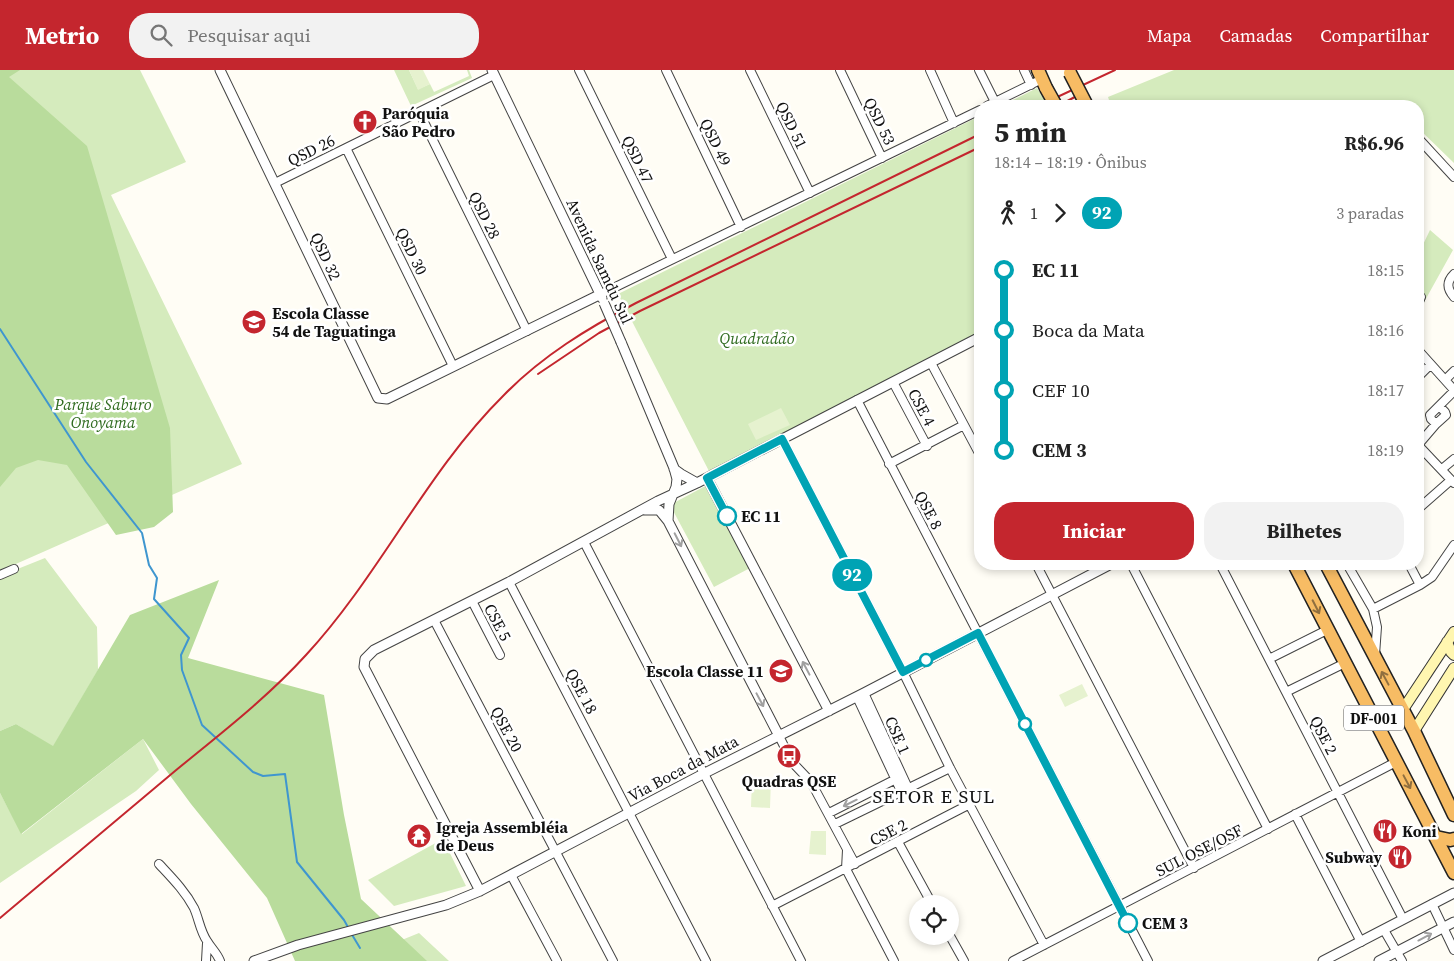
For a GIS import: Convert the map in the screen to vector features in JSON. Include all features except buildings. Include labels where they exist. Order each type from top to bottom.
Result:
[{"type":"highway","points":[[1069,71],[1084,100]]},
{"type":"highway","points":[[1040,81],[1052,100]]},
{"type":"highway","name":"DF-001","points":[[1297,570],[1454,873]]},
{"type":"highway","points":[[1300,576],[1304,570]]},
{"type":"highway","name":"DF-001","points":[[1327,570],[1414,731],[1454,815]]},
{"type":"highway","points":[[1436,837],[1450,840],[1454,838]]},
{"type":"highway","points":[[1447,859],[1454,847]]},
{"type":"main road","points":[[1402,711],[1454,632]]},
{"type":"main road","points":[[1447,642],[1451,652],[1454,654]]},
{"type":"main road","points":[[1414,731],[1454,668]]},
{"type":"street","name":"QSD 32","points":[[220,70],[376,397],[387,399],[453,366]]},
{"type":"street","name":"QSD 47","points":[[579,70],[672,260]]},
{"type":"street","name":"QSD 49","points":[[666,70],[741,227]]},
{"type":"street","name":"QSD 51","points":[[750,70],[810,193]]},
{"type":"street","name":"QSD 53","points":[[840,70],[882,158]]},
{"type":"street","points":[[930,70],[954,123]]},
{"type":"street","points":[[979,70],[994,100]]},
{"type":"street","points":[[1024,70],[1040,81]]},
{"type":"street","name":"QSD 26","points":[[275,183],[493,73]]},
{"type":"street","name":"Avenida Samdu Sul","points":[[493,73],[602,299],[674,468],[676,483],[668,504],[668,521]]},
{"type":"street","points":[[999,100],[1040,81]]},
{"type":"street","name":"QSD 28","points":[[419,112],[527,331]]},
{"type":"street","points":[[453,366],[527,331],[602,299],[672,260],[974,113]]},
{"type":"street","points":[[1424,144],[1454,177]]},
{"type":"street","name":"QSD 30","points":[[346,148],[453,366]]},
{"type":"street","points":[[1454,274],[1448,280],[1448,284],[1449,292],[1454,297]]},
{"type":"street","points":[[480,891],[364,666],[365,659],[370,653],[509,582],[672,494],[707,478],[974,341]]},
{"type":"street","points":[[1424,358],[1454,391],[1440,406],[1446,413],[1424,439]]},
{"type":"street","points":[[931,363],[974,444]]},
{"type":"street","points":[[1424,371],[1430,365]]},
{"type":"street","points":[[1445,380],[1454,371]]},
{"type":"street","name":"CSE 4","points":[[893,382],[926,446]]},
{"type":"street","name":"QSE 8","points":[[857,400],[1148,961]]},
{"type":"street","points":[[889,464],[964,425]]},
{"type":"street","points":[[782,439],[903,672],[950,768],[1044,945]]},
{"type":"street","points":[[1424,453],[1453,482],[1424,504]]},
{"type":"street","points":[[1442,470],[1454,459]]},
{"type":"street","points":[[674,468],[697,483]]},
{"type":"street","points":[[707,478],[829,711]]},
{"type":"street","points":[[644,510],[659,510],[668,521],[792,762],[811,782],[855,864]]},
{"type":"street","points":[[584,542],[801,961]]},
{"type":"street","points":[[1373,609],[1420,586],[1437,571],[1454,545]]},
{"type":"street","points":[[0,575],[14,569]]},
{"type":"street","points":[[1039,570],[1194,868]]},
{"type":"street","name":"Via Boca da Mata","points":[[254,961],[298,945],[446,905],[480,891],[1099,570]]},
{"type":"street","points":[[1134,570],[1268,829]]},
{"type":"street","name":"QSE 2","points":[[1223,570],[1403,919]]},
{"type":"street","points":[[1350,570],[1373,609],[1377,626],[1375,660]]},
{"type":"street","points":[[1412,570],[1420,586]]},
{"type":"street","name":"QSE 18","points":[[509,582],[706,961]]},
{"type":"street","name":"CSE 5","points":[[472,601],[500,656]]},
{"type":"street","name":"QSE 20","points":[[434,620],[613,961]]},
{"type":"street","points":[[1269,658],[1327,630]]},
{"type":"street","points":[[1286,692],[1345,663]]},
{"type":"street","name":"CSE 1","points":[[861,695],[904,789]]},
{"type":"street","name":"SUL OSE/OSF","points":[[1013,961],[1396,762]]},
{"type":"street","points":[[834,824],[950,768]]},
{"type":"street","points":[[828,813],[899,778]]},
{"type":"street","name":"CSE 2","points":[[772,906],[970,804]]},
{"type":"street","points":[[1295,814],[1361,942]]},
{"type":"street","points":[[898,842],[927,895]]},
{"type":"street","points":[[847,848],[846,869],[894,961]]},
{"type":"street","points":[[159,864],[184,891],[195,909],[207,942],[220,961]]},
{"type":"street","points":[[511,875],[557,961]]},
{"type":"street","points":[[1323,961],[1454,893]]},
{"type":"street","points":[[1432,904],[1454,950]]},
{"type":"street","points":[[1379,961],[1454,922]]},
{"type":"street","points":[[1384,930],[1402,961]]},
{"type":"street","points":[[206,961],[207,942]]},
{"type":"street","points":[[955,945],[964,961]]},
{"type":"green space","name":"Parque Saburo Onoyama","points":[[0,70],[140,70],[186,162],[111,195],[242,464],[0,571]]},
{"type":"green space","name":"Parque Saburo Onoyama","points":[[0,70],[20,70],[9,77],[87,146],[170,428],[173,512],[154,527],[116,535],[67,465],[38,460],[16,468],[0,487]]},
{"type":"green space","points":[[394,70],[409,70],[418,89],[430,84],[434,92],[469,76],[467,70],[469,70],[472,78],[411,106]]},
{"type":"green space","points":[[409,70],[423,70],[430,84],[418,90]]},
{"type":"green space","points":[[1174,70],[1454,70],[1454,163],[1424,134],[1424,100],[1109,100],[1108,97]]},
{"type":"green space","points":[[1037,88],[1044,100],[1013,100]]},
{"type":"green space","name":"Quadradão","points":[[974,119],[974,339],[711,475],[618,294]]},
{"type":"green space","points":[[1430,230],[1453,250],[1424,302],[1424,242]]},
{"type":"green space","points":[[781,408],[790,425],[756,440],[748,424]]},
{"type":"green space","points":[[709,484],[750,568],[714,587],[670,505]]},
{"type":"green space","points":[[45,558],[97,627],[98,670],[53,747],[16,724],[0,731],[0,576]]},
{"type":"green space","points":[[219,580],[188,658],[324,695],[344,815],[361,899],[427,961],[295,961],[267,898],[191,804],[143,739],[21,834],[0,793],[0,731],[16,724],[53,746],[130,615]]},
{"type":"green space","points":[[1082,684],[1088,696],[1065,707],[1059,695]]},
{"type":"green space","points":[[143,739],[159,770],[136,791],[0,883],[0,793],[22,834]]},
{"type":"green space","points":[[752,778],[771,779],[770,808],[751,807]]},
{"type":"green space","points":[[811,831],[826,831],[826,855],[809,854]]},
{"type":"green space","points":[[443,839],[466,886],[394,906],[368,880]]},
{"type":"green space","points":[[419,933],[449,961],[350,961]]},
{"type":"waterway","points":[[0,329],[86,462],[142,533],[149,565],[157,578],[154,599],[189,638],[181,655],[182,670],[202,725],[253,772],[263,776],[285,774],[297,862],[344,920],[349,929]]},
{"type":"waterway","points":[[351,933],[360,948]]},
{"type":"railway","points":[[1051,100],[1115,70]]},
{"type":"railway","points":[[1069,100],[1086,91]]},
{"type":"railway","points":[[0,918],[243,715],[291,671],[333,624],[427,490],[476,425],[504,395],[550,355],[600,322],[636,303],[974,137]]},
{"type":"railway","points":[[538,374],[599,333],[640,311],[974,150]]},
{"type":"bus line","name":"92","points":[[727,516],[707,478],[782,439],[903,672],[978,633],[1128,923]]},
{"type":"place","name":"Paróquia São Pedro","points":[[365,122]]},
{"type":"place","name":"Escola Classe 54 de Taguatinga","points":[[254,322]]},
{"type":"place","name":"EC 11","points":[[727,516]]},
{"type":"place","name":"Escola Classe 11","points":[[781,671]]},
{"type":"place","name":"Quadras QSE","points":[[789,756]]},
{"type":"place","name":"Koni","points":[[1385,831]]},
{"type":"place","name":"Igreja Assembléia de Deus","points":[[419,836]]},
{"type":"place","name":"Subway","points":[[1400,857]]},
{"type":"place","name":"CEM 3","points":[[1128,923]]},
{"type":"district","name":"SETOR E SUL","points":[[934,796]]}]
